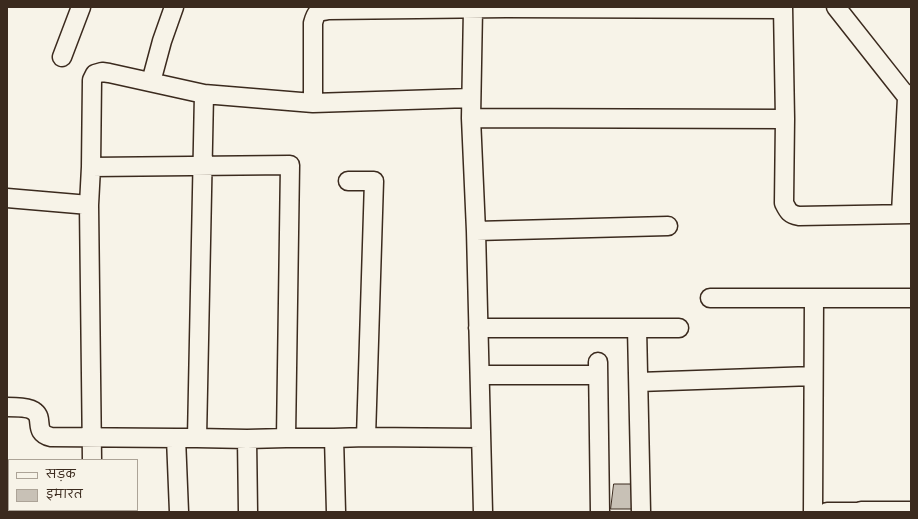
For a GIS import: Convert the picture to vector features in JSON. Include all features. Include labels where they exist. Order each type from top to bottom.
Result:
[{"type":"street","points":[[62,56],[81,7]]},
{"type":"street","points":[[151,82],[162,41],[174,7]]},
{"type":"street","points":[[313,103],[313,23],[315,15],[320,11],[428,8],[783,8],[785,119],[784,202],[787,210],[792,215],[799,216],[906,214],[910,98],[836,7]]},
{"type":"street","points":[[473,9],[470,98],[476,231],[483,512]]},
{"type":"street","points":[[92,459],[89,205],[92,80],[95,74],[102,72],[109,73],[204,94],[313,103],[470,98]]},
{"type":"street","points":[[198,438],[204,94]]},
{"type":"street","points":[[471,118],[785,119]]},
{"type":"street","points":[[91,167],[290,165],[286,438]]},
{"type":"street","points":[[348,181],[374,181],[366,437]]},
{"type":"street","points":[[7,198],[89,205]]},
{"type":"street","points":[[476,231],[668,226]]},
{"type":"street","points":[[710,298],[911,298]]},
{"type":"street","points":[[813,512],[814,298]]},
{"type":"street","points":[[478,328],[679,328]]},
{"type":"street","points":[[637,328],[641,512]]},
{"type":"street","points":[[480,375],[598,369],[600,512]]},
{"type":"street","points":[[638,382],[813,376]]},
{"type":"street","points":[[7,407],[30,409],[35,411],[40,430],[46,436],[92,438],[247,439],[366,437],[481,438]]},
{"type":"street","points":[[176,438],[179,512]]},
{"type":"street","points":[[334,438],[336,512]]},
{"type":"street","points":[[247,439],[248,512]]},
{"type":"street","points":[[827,512],[911,511]]},
{"type":"building","points":[[614,484],[635,484],[639,509],[611,509]]}]
